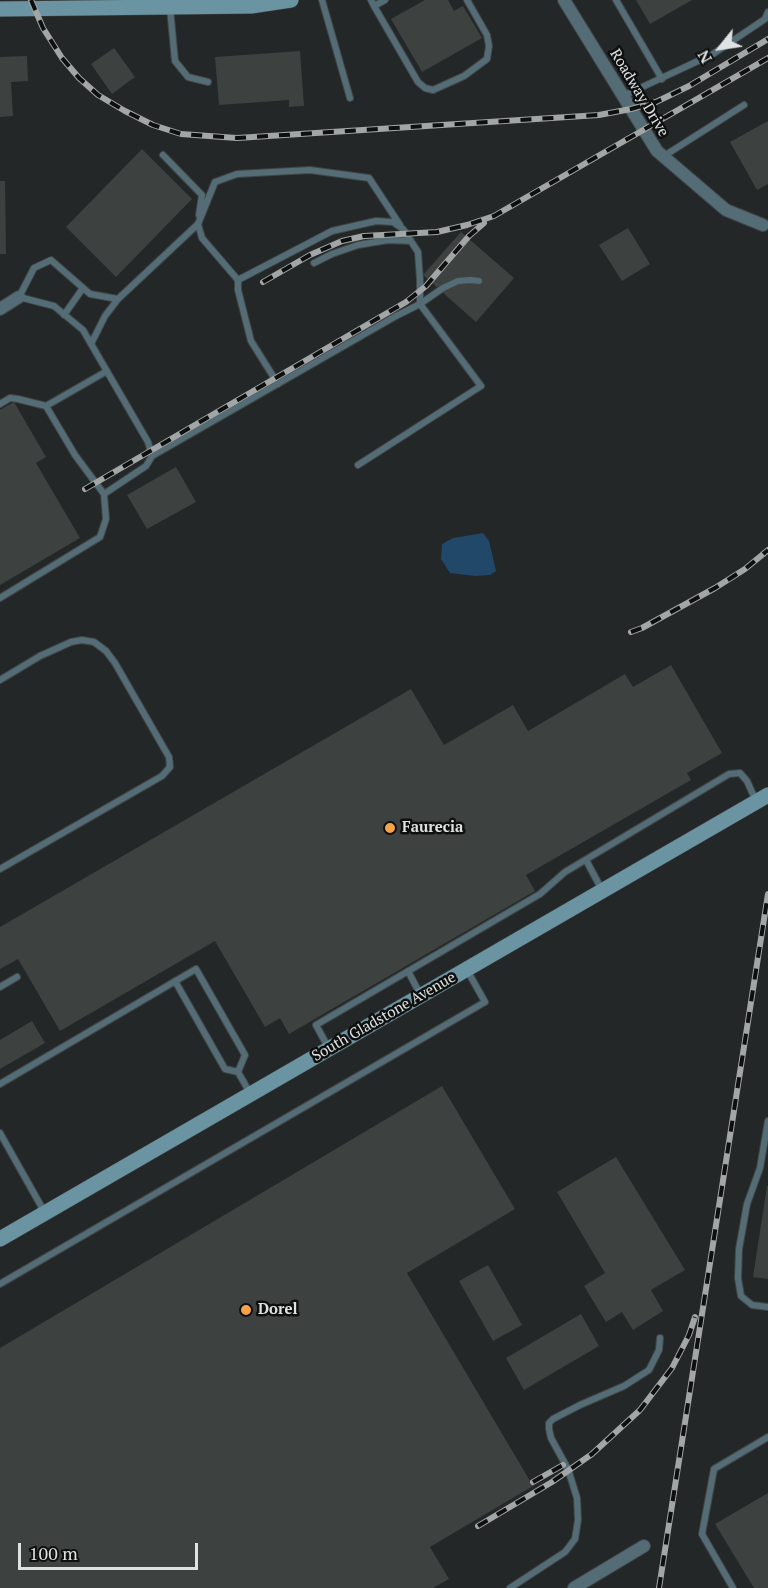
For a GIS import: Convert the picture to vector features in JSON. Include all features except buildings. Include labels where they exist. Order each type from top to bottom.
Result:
[{"type":"street","points":[[0,9],[124,4],[219,3],[251,6],[291,0]]},
{"type":"street","name":"Roadway Drive","points":[[564,0],[657,151],[726,210],[763,225]]},
{"type":"street","points":[[0,309],[19,297]]},
{"type":"street","name":"South Gladstone Avenue","points":[[0,1239],[762,798]]},
{"type":"street","points":[[574,1588],[644,1546]]},
{"type":"lane","points":[[322,0],[350,98]]},
{"type":"lane","points":[[385,0],[372,3],[418,81],[425,88],[433,90],[464,76],[487,59],[489,46],[487,35],[467,0]]},
{"type":"lane","points":[[616,0],[662,79]]},
{"type":"lane","points":[[160,5],[175,61],[188,77],[208,82]]},
{"type":"lane","points":[[623,96],[713,54],[765,19],[768,12]]},
{"type":"lane","points":[[664,157],[744,105]]},
{"type":"lane","points":[[163,155],[202,195],[198,224],[202,238],[238,280],[238,290],[251,341],[278,384]]},
{"type":"lane","points":[[90,344],[105,316],[118,299],[198,224],[215,182],[237,174],[310,170],[369,178],[418,252],[420,304],[481,386],[358,465]]},
{"type":"lane","points":[[238,280],[332,231],[376,221],[393,222],[403,229]]},
{"type":"lane","points":[[314,262],[358,245],[388,240],[411,241]]},
{"type":"lane","points":[[118,299],[90,294],[51,260],[34,268],[19,297],[54,306],[83,330],[148,442],[152,456]]},
{"type":"lane","points":[[104,494],[146,466],[152,456],[453,283],[479,281]]},
{"type":"lane","points":[[64,315],[84,288]]},
{"type":"lane","points":[[0,404],[10,398],[46,406],[107,371]]},
{"type":"lane","points":[[0,598],[100,537],[106,519],[104,494],[75,455],[46,406]]},
{"type":"lane","points":[[0,680],[40,656],[70,642],[82,640],[94,642],[106,651],[115,663],[169,757],[170,767],[162,776],[0,869]]},
{"type":"lane","points":[[329,1049],[316,1025],[540,894],[565,872],[729,774],[740,773],[762,798]]},
{"type":"lane","points":[[586,860],[603,890]]},
{"type":"lane","points":[[0,1084],[196,969],[245,1054],[238,1072]]},
{"type":"lane","points":[[0,1284],[485,1002],[466,969]]},
{"type":"lane","points":[[408,971],[421,995]]},
{"type":"lane","points":[[0,987],[17,977]]},
{"type":"lane","points":[[175,981],[225,1069],[238,1072],[250,1094]]},
{"type":"lane","points":[[768,1121],[760,1168],[747,1204],[739,1249],[738,1278],[741,1296],[752,1305],[768,1307]]},
{"type":"lane","points":[[0,1133],[45,1213]]},
{"type":"lane","points":[[510,1588],[565,1552],[575,1539],[578,1520],[577,1498],[568,1469],[551,1438],[549,1423],[580,1405],[624,1386],[649,1370],[659,1350],[660,1338]]},
{"type":"lane","points":[[733,1588],[702,1534],[714,1469],[768,1437]]},
{"type":"water","points":[[483,533],[489,541],[496,571],[490,575],[475,576],[450,573],[441,559],[442,544],[453,538]]},
{"type":"railway","points":[[31,0],[43,28],[62,58],[98,95],[153,125],[181,134],[237,138],[599,115],[656,102],[689,86],[768,39]]},
{"type":"railway","points":[[263,282],[310,255],[342,241],[364,236],[437,232],[494,216],[768,58]]},
{"type":"railway","points":[[85,489],[406,302],[426,286],[469,236],[484,223]]},
{"type":"railway","points":[[631,632],[715,588],[745,569],[768,550]]},
{"type":"railway","points":[[659,1588],[768,894]]},
{"type":"railway","points":[[478,1526],[552,1482],[592,1454],[640,1410],[672,1368],[689,1335],[695,1317]]},
{"type":"railway","points":[[533,1482],[563,1465]]},
{"type":"place","name":"Faurecia","points":[[390,828]]},
{"type":"place","name":"Dorel","points":[[246,1310]]}]
